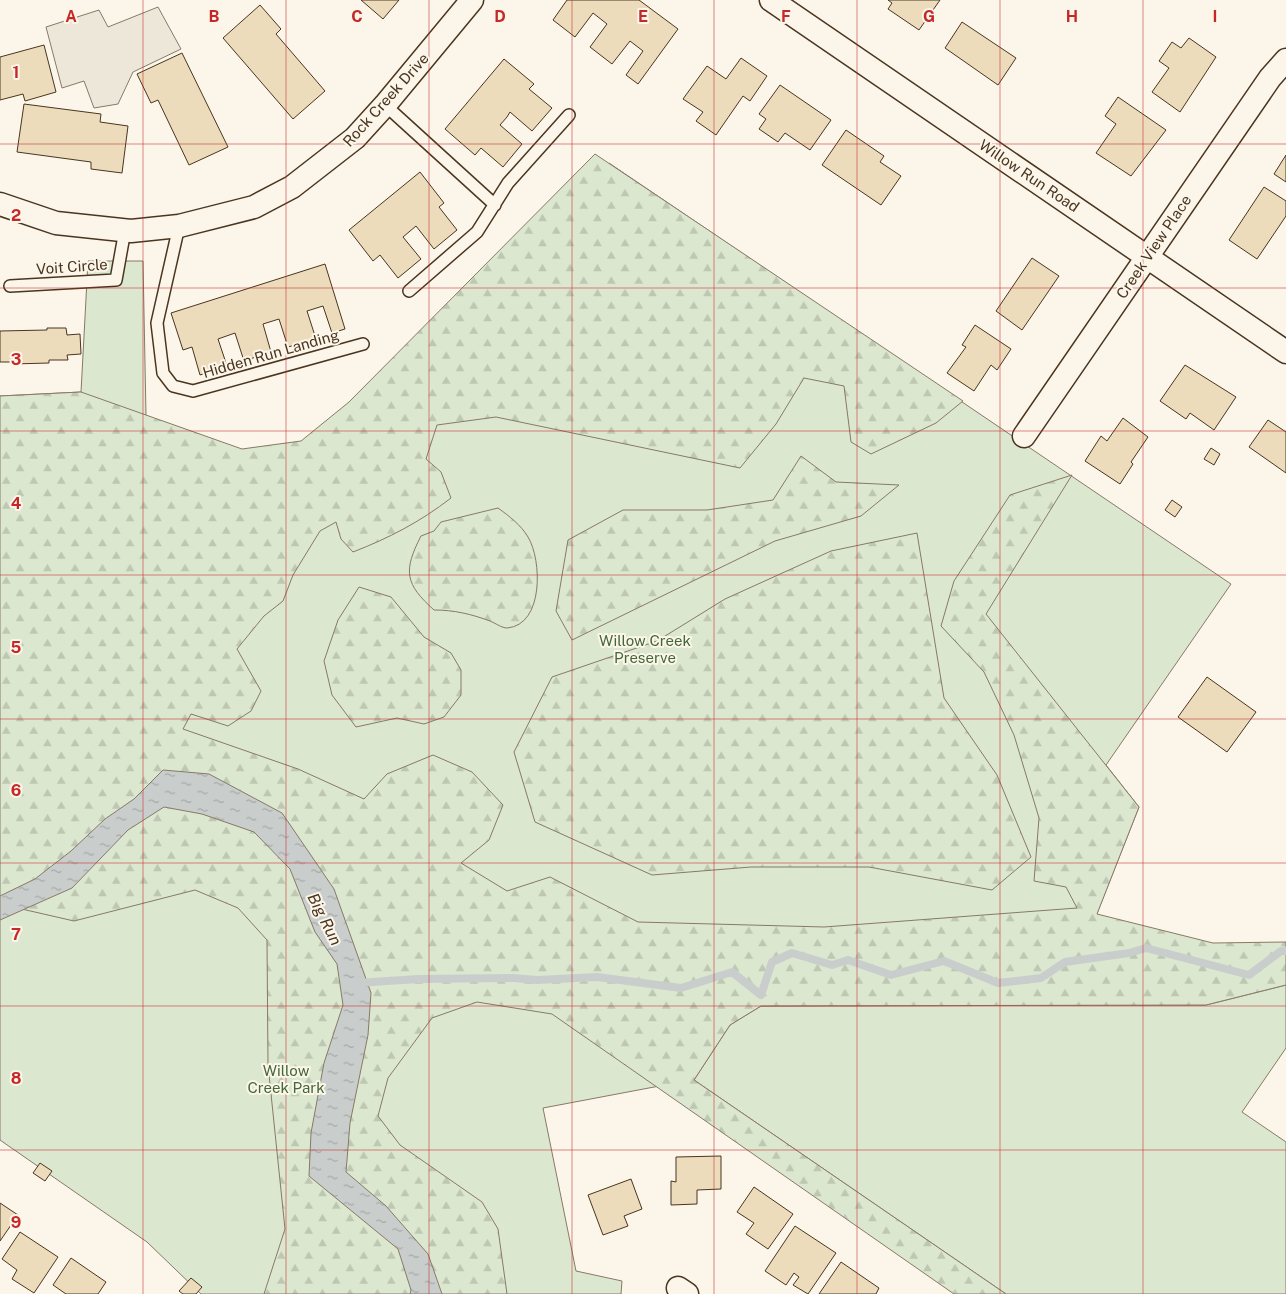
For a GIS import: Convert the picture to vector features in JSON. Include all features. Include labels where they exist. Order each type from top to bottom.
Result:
[{"type":"street","name":"Rock Creek Drive","points":[[0,204],[56,223],[125,230],[179,226],[254,207],[292,187],[355,138],[385,105],[472,0]]},
{"type":"street","name":"Willow Run Road","points":[[771,0],[1286,352]]},
{"type":"street","name":"Creek View Place","points":[[1024,436],[1270,78],[1286,60]]},
{"type":"lane","points":[[385,105],[495,205]]},
{"type":"lane","points":[[409,291],[477,232],[508,183],[569,115]]},
{"type":"lane","name":"Hidden Run Landing","points":[[179,226],[157,323],[163,373],[173,386],[193,392],[364,344]]},
{"type":"lane","name":"Voit Circle","points":[[10,286],[116,280],[125,230]]},
{"type":"green space","name":"Willow Creek Park","points":[[595,154],[963,401],[936,423],[871,454],[851,442],[844,386],[804,378],[776,424],[740,468],[496,417],[437,425],[426,459],[441,472],[451,498],[428,515],[404,529],[353,552],[341,539],[336,522],[320,531],[293,575],[283,601],[264,616],[237,649],[261,691],[251,711],[228,726],[191,714],[183,729],[298,769],[364,799],[387,774],[433,755],[472,772],[503,805],[489,840],[461,863],[507,891],[550,877],[638,922],[824,927],[1077,908],[1066,887],[1034,881],[1039,818],[1014,735],[984,672],[941,626],[954,581],[1010,495],[1072,475],[986,614],[1139,807],[1097,914],[1213,943],[1286,942],[1286,985],[1206,1005],[761,1006],[730,1025],[694,1080],[1006,1294],[954,1294],[552,1014],[477,1002],[432,1018],[388,1078],[378,1116],[400,1145],[482,1202],[498,1229],[507,1294],[264,1294],[285,1229],[268,1065],[267,940],[238,908],[195,890],[74,921],[0,904],[0,396],[81,392],[242,449],[301,441],[349,402]]},
{"type":"green space","name":"Willow Creek Preserve","points":[[609,163],[1231,584],[1106,765],[1139,807],[1066,992],[741,992],[670,1084],[543,1108],[576,1271],[622,1281],[621,1294],[201,1294],[147,1242],[0,1140],[0,396],[81,392],[88,261],[143,261],[146,416],[288,538]]},
{"type":"green space","points":[[801,456],[836,482],[899,485],[861,516],[775,541],[572,640],[556,611],[568,540],[623,510],[707,510],[773,500]]},
{"type":"green space","points":[[498,508],[522,529],[533,547],[536,560],[537,590],[534,604],[528,616],[519,624],[507,628],[469,614],[434,610],[417,592],[410,576],[411,559],[421,536],[434,531],[441,522]]},
{"type":"green space","points":[[917,533],[944,698],[997,775],[1031,857],[992,890],[869,867],[751,867],[652,875],[535,822],[514,752],[552,677],[657,641],[725,599],[831,551]]},
{"type":"green space","points":[[359,587],[391,597],[424,637],[451,653],[461,670],[461,695],[444,717],[424,724],[397,718],[356,727],[332,695],[324,661],[338,620]]},
{"type":"green space","points":[[1286,985],[1286,1048],[1242,1112],[1286,1142],[1286,1294],[1006,1294],[694,1080],[730,1025],[761,1006],[1206,1005]]},
{"type":"shaded area","points":[[158,7],[181,49],[133,72],[118,104],[94,108],[84,81],[62,88],[46,27],[99,10],[108,27]]},
{"type":"water","name":"Big Run","points":[[163,770],[209,774],[282,813],[334,889],[371,993],[368,1035],[350,1123],[346,1172],[386,1206],[428,1254],[442,1294],[410,1294],[411,1290],[398,1249],[309,1176],[311,1133],[324,1063],[343,1005],[337,964],[315,932],[290,869],[254,832],[202,814],[164,807],[128,830],[72,888],[0,920],[0,896],[35,879],[71,851],[105,819],[134,799]]},
{"type":"building","points":[[361,0],[399,0],[383,19]]},
{"type":"building","points":[[567,0],[639,0],[678,29],[638,84],[626,75],[643,51],[630,41],[612,64],[590,47],[607,24],[593,13],[575,37],[553,20]]},
{"type":"building","points":[[888,0],[940,0],[919,30],[888,9],[892,3]]},
{"type":"building","points":[[260,5],[281,29],[276,34],[325,91],[293,119],[223,38]]},
{"type":"building","points":[[962,22],[1016,58],[998,85],[945,48]]},
{"type":"building","points":[[1189,38],[1216,57],[1180,112],[1152,92],[1169,68],[1159,61],[1172,42],[1181,48]]},
{"type":"building","points":[[44,45],[56,92],[25,101],[23,94],[0,100],[0,57]]},
{"type":"building","points":[[182,53],[228,147],[189,165],[158,100],[151,103],[137,74]]},
{"type":"building","points":[[741,58],[767,76],[750,101],[743,96],[716,135],[696,121],[703,112],[683,99],[707,66],[726,79]]},
{"type":"building","points":[[504,59],[534,84],[529,89],[552,108],[532,131],[510,112],[500,125],[522,144],[503,167],[481,148],[475,155],[445,129]]},
{"type":"building","points":[[780,85],[831,120],[810,150],[785,133],[778,142],[759,129],[766,119],[759,114]]},
{"type":"building","points":[[1118,97],[1166,130],[1131,176],[1096,153],[1116,124],[1105,116]]},
{"type":"building","points":[[24,104],[101,114],[100,122],[128,126],[122,173],[91,169],[91,162],[17,152]]},
{"type":"building","points":[[846,130],[884,156],[880,162],[901,176],[881,205],[822,165]]},
{"type":"building","points":[[1286,155],[1286,182],[1274,174]]},
{"type":"building","points":[[420,172],[444,203],[439,207],[457,230],[434,249],[416,226],[403,237],[421,259],[398,278],[380,255],[373,261],[349,230]]},
{"type":"building","points":[[1264,187],[1286,201],[1286,216],[1257,259],[1229,240]]},
{"type":"building","points":[[1032,258],[1059,276],[1022,330],[996,311]]},
{"type":"building","points":[[325,264],[345,329],[332,333],[323,306],[307,311],[316,339],[288,347],[279,319],[263,324],[271,352],[244,361],[235,333],[218,339],[227,366],[200,375],[192,347],[183,350],[171,313]]},
{"type":"building","points":[[975,325],[1011,349],[997,370],[991,365],[974,391],[947,373],[966,347],[962,345]]},
{"type":"building","points":[[47,328],[66,328],[67,335],[80,334],[81,354],[67,355],[68,360],[49,360],[49,363],[12,364],[12,362],[0,362],[0,331],[47,330]]},
{"type":"building","points":[[1185,365],[1236,397],[1214,430],[1190,413],[1186,419],[1160,401]]},
{"type":"building","points":[[1123,418],[1148,437],[1131,462],[1133,464],[1120,484],[1085,461],[1101,436],[1107,441]]},
{"type":"building","points":[[1268,420],[1286,432],[1286,473],[1249,447]]},
{"type":"building","points":[[1211,448],[1220,454],[1214,465],[1204,459]]},
{"type":"building","points":[[1172,500],[1182,507],[1175,517],[1165,510]]},
{"type":"building","points":[[1207,677],[1256,712],[1227,752],[1178,717]]},
{"type":"building","points":[[721,1156],[721,1189],[697,1190],[697,1204],[671,1205],[671,1181],[676,1182],[676,1157]]},
{"type":"building","points":[[40,1163],[52,1171],[45,1181],[33,1173]]},
{"type":"building","points":[[631,1179],[642,1209],[624,1216],[628,1226],[603,1235],[588,1195]]},
{"type":"building","points":[[754,1187],[793,1214],[768,1249],[746,1234],[754,1223],[737,1212]]},
{"type":"building","points":[[0,1203],[18,1215],[0,1241]]},
{"type":"building","points":[[795,1226],[836,1253],[808,1294],[793,1285],[799,1277],[794,1273],[786,1285],[765,1271]]},
{"type":"building","points":[[20,1232],[58,1257],[34,1293],[12,1279],[17,1270],[2,1259]]},
{"type":"building","points":[[71,1258],[106,1282],[98,1294],[66,1294],[53,1285]]},
{"type":"building","points":[[841,1262],[879,1288],[876,1294],[819,1294]]},
{"type":"building","points":[[191,1278],[202,1287],[196,1294],[183,1294],[179,1291]]},
{"type":"waterway","points":[[357,983],[418,979],[513,978],[537,980],[597,977],[681,988],[732,972],[761,995],[772,962],[792,953],[832,965],[848,960],[891,975],[944,961],[998,983],[1041,978],[1065,962],[1129,953],[1146,948],[1249,975],[1281,951],[1286,951]]}]
